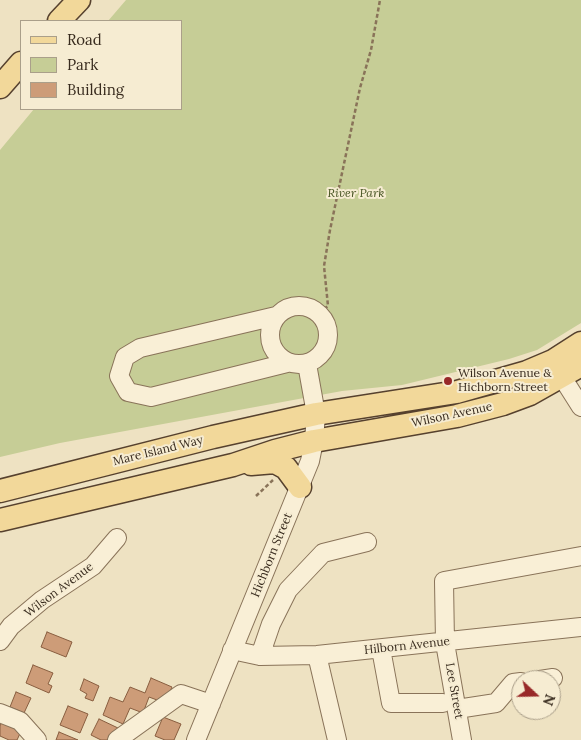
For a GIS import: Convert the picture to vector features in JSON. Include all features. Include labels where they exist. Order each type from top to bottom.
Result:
[{"type":"main road","points":[[59,20],[72,0]]},
{"type":"main road","points":[[59,20],[79,0]]},
{"type":"main road","points":[[0,87],[20,64]]},
{"type":"main road","name":"Wilson Avenue","points":[[314,441],[457,416],[530,394],[581,343]]},
{"type":"main road","name":"Wilson Avenue","points":[[316,414],[457,392],[581,365]]},
{"type":"main road","name":"Mare Island Way","points":[[0,491],[213,437],[316,414]]},
{"type":"main road","points":[[233,466],[275,450],[314,441]]},
{"type":"main road","points":[[0,520],[233,466],[275,462],[286,468],[300,486]]},
{"type":"street","points":[[296,306],[309,307],[319,313],[326,324],[328,344],[318,358],[307,364],[287,363],[151,397],[128,392],[119,376],[125,356],[140,348],[276,316],[286,309],[296,306]]},
{"type":"street","points":[[276,316],[270,328],[270,341],[278,357],[287,363]]},
{"type":"street","name":"Hichborn Street","points":[[196,740],[300,486],[314,441],[316,414],[307,364]]},
{"type":"street","points":[[557,369],[581,407]]},
{"type":"street","name":"Wilson Avenue","points":[[0,641],[12,626],[42,600],[93,566],[117,538]]},
{"type":"street","points":[[260,656],[271,624],[288,590],[311,565],[323,553],[367,542]]},
{"type":"street","name":"Lee Street","points":[[462,740],[450,706],[445,643],[444,581],[581,556]]},
{"type":"street","name":"Hilborn Avenue","points":[[232,650],[260,656],[317,655],[445,643],[581,626]]},
{"type":"street","points":[[381,649],[391,703],[450,706],[496,703],[511,686]]},
{"type":"street","points":[[317,655],[337,740]]},
{"type":"street","points":[[117,740],[181,694],[211,704]]},
{"type":"street","points":[[0,713],[20,721],[37,740]]},
{"type":"path","points":[[319,313],[328,306],[324,266],[330,230],[360,88],[371,50],[380,0]]},
{"type":"path","points":[[256,496],[286,468]]},
{"type":"green space","name":"River Park","points":[[126,0],[581,0],[581,323],[537,350],[509,359],[402,385],[342,391],[60,443],[0,457],[0,150],[33,110],[182,110],[182,20],[109,20]]},
{"type":"building","points":[[47,632],[72,642],[66,657],[41,647]]},
{"type":"building","points":[[33,665],[53,673],[48,684],[52,686],[49,693],[26,683]]},
{"type":"building","points":[[151,678],[172,687],[165,703],[149,697],[143,713],[130,708],[123,724],[103,715],[110,697],[123,702],[130,687],[145,693]]},
{"type":"building","points":[[84,679],[99,686],[93,701],[85,698],[87,694],[80,690]]},
{"type":"building","points":[[16,692],[31,698],[24,713],[10,707]]},
{"type":"building","points":[[68,706],[88,714],[80,733],[60,725]]},
{"type":"building","points":[[163,717],[181,724],[174,740],[165,740],[155,736]]},
{"type":"building","points":[[3,719],[23,727],[17,740],[9,740],[0,736],[0,726]]},
{"type":"building","points":[[99,719],[118,728],[112,740],[101,740],[91,735]]},
{"type":"building","points":[[59,732],[78,740],[56,740]]},
{"type":"place","name":"Wilson Avenue & Hichborn Street","points":[[448,381]]}]
